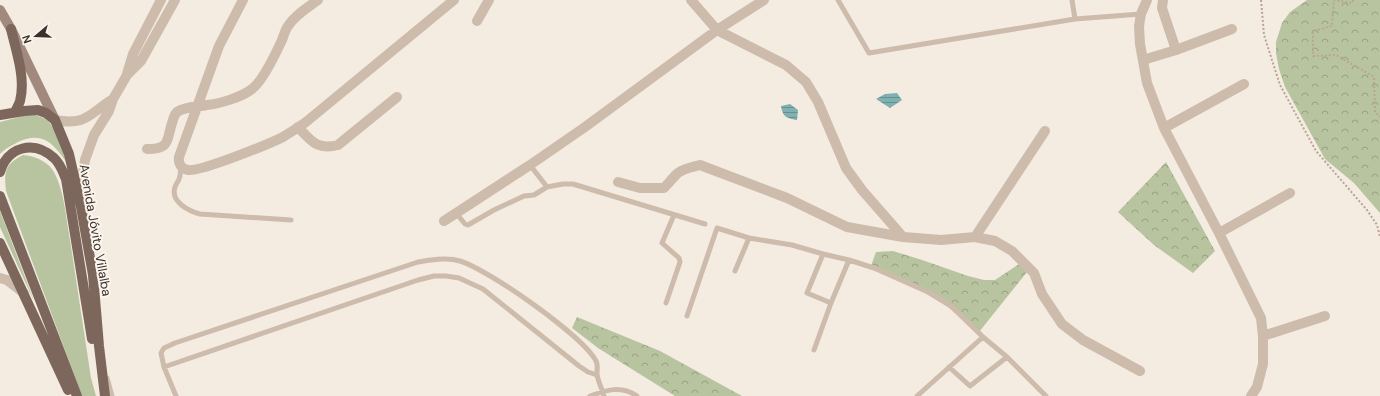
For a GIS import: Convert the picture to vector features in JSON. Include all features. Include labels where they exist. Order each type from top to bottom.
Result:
[{"type":"main road","points":[[11,29],[22,82],[20,101],[15,112]]},
{"type":"main road","points":[[0,115],[38,110],[46,113],[55,120]]},
{"type":"main road","name":"Avenida Jóvito Villalba","points":[[55,120],[69,154],[81,207],[93,275],[98,346],[105,396]]},
{"type":"main road","points":[[0,172],[1,167],[9,156],[25,147],[37,148],[47,153],[55,158],[62,168],[67,186],[101,396]]},
{"type":"main road","points":[[0,196],[70,395]]},
{"type":"main road","points":[[0,243],[70,395]]},
{"type":"street","points":[[127,75],[132,54],[161,0]]},
{"type":"street","points":[[81,207],[82,179],[85,160],[94,135],[109,111],[113,99],[127,75],[141,61],[175,0]]},
{"type":"street","points":[[243,0],[219,46],[179,157],[179,164],[187,170],[201,169],[282,137],[298,128],[454,0]]},
{"type":"street","points":[[147,149],[158,149],[164,146],[168,139],[169,129],[175,115],[184,108],[218,103],[245,94],[254,88],[262,79],[287,26],[300,13],[318,0]]},
{"type":"street","points":[[477,21],[489,0]]},
{"type":"street","points":[[691,0],[716,30],[786,65],[806,82],[818,102],[846,168],[862,190],[903,237]]},
{"type":"street","points":[[444,221],[530,165],[585,127],[716,30],[764,0]]},
{"type":"street","points":[[1147,0],[1141,14],[1139,26],[1147,83],[1164,128],[1219,233],[1261,318],[1263,336],[1263,364],[1255,394]]},
{"type":"street","points":[[1163,0],[1162,8],[1176,50]]},
{"type":"street","points":[[0,10],[11,29],[55,120],[68,122],[82,120],[98,111],[102,106],[113,99]]},
{"type":"street","points":[[1143,60],[1176,50],[1232,28]]},
{"type":"street","points":[[1164,128],[1244,84]]},
{"type":"street","points":[[298,128],[311,142],[319,146],[327,148],[338,145],[397,97]]},
{"type":"street","points":[[975,237],[1045,131]]},
{"type":"street","points":[[618,182],[640,188],[664,188],[671,182],[677,173],[690,167],[700,165],[787,198],[847,227],[903,237],[941,240],[975,237],[995,241],[1012,251],[1034,273],[1042,294],[1062,324],[1082,340],[1140,371]]},
{"type":"street","points":[[1219,233],[1290,193]]},
{"type":"street","points":[[0,278],[7,280],[24,293]]},
{"type":"street","points":[[1263,336],[1325,316]]},
{"type":"lane","points":[[838,0],[869,53],[1075,19],[1141,14]]},
{"type":"lane","points":[[1072,0],[1075,19]]},
{"type":"lane","points":[[530,165],[547,187]]},
{"type":"lane","points":[[181,166],[180,177],[174,188],[174,193],[179,203],[188,210],[200,214],[291,220]]},
{"type":"lane","points":[[456,213],[465,224],[468,225],[494,210],[524,196],[534,195],[547,187],[573,184],[705,224]]},
{"type":"lane","points":[[666,303],[680,262],[679,258],[662,243],[674,215]]},
{"type":"lane","points":[[687,316],[717,228],[749,238],[792,245],[849,260],[874,268],[928,292],[950,306],[1007,357],[1046,396]]},
{"type":"lane","points":[[735,271],[749,238]]},
{"type":"lane","points":[[823,254],[807,293],[831,303]]},
{"type":"lane","points":[[176,396],[164,367],[161,353],[164,348],[175,343],[418,262],[450,259],[473,266],[512,289],[556,321],[588,350],[597,362],[597,374],[603,394]]},
{"type":"lane","points":[[814,350],[849,260]]},
{"type":"lane","points":[[164,367],[418,280],[434,276],[446,276],[459,278],[483,289],[579,366],[588,372],[597,374]]},
{"type":"lane","points":[[917,396],[983,337]]},
{"type":"lane","points":[[98,346],[112,396]]},
{"type":"lane","points":[[949,367],[970,386],[1007,357]]},
{"type":"lane","points":[[590,396],[603,394],[616,389],[630,391],[637,396]]},
{"type":"path","points":[[1261,0],[1264,35],[1280,85],[1316,152],[1367,210],[1377,225],[1380,237]]},
{"type":"path","points":[[1353,0],[1352,3],[1334,0],[1332,26],[1312,31],[1313,56],[1336,55],[1374,77],[1375,112],[1380,117]]},
{"type":"green space","points":[[1307,0],[1380,0],[1380,213],[1354,183],[1325,159],[1285,87],[1279,69],[1276,53],[1276,42],[1282,23],[1290,12]]},
{"type":"green space","points":[[31,114],[44,118],[51,125],[60,141],[68,164],[48,141],[42,139],[27,139],[18,142],[0,154],[0,122]]},
{"type":"green space","points":[[23,155],[35,157],[46,163],[52,169],[62,194],[91,378],[96,396],[82,396],[6,191],[5,179],[7,169],[12,162]]},
{"type":"green space","points":[[1166,162],[1215,251],[1193,273],[1154,245],[1118,212]]},
{"type":"green space","points":[[0,211],[34,301],[0,227]]},
{"type":"green space","points":[[893,251],[984,280],[995,280],[1019,264],[1027,272],[979,332],[943,303],[871,266],[876,252]]},
{"type":"green space","points":[[577,317],[660,351],[742,396],[675,396],[598,348],[572,328]]},
{"type":"water","points":[[897,93],[902,100],[890,108],[876,99],[885,94]]},
{"type":"water","points":[[790,104],[798,110],[797,120],[788,118],[783,113],[781,106]]}]
